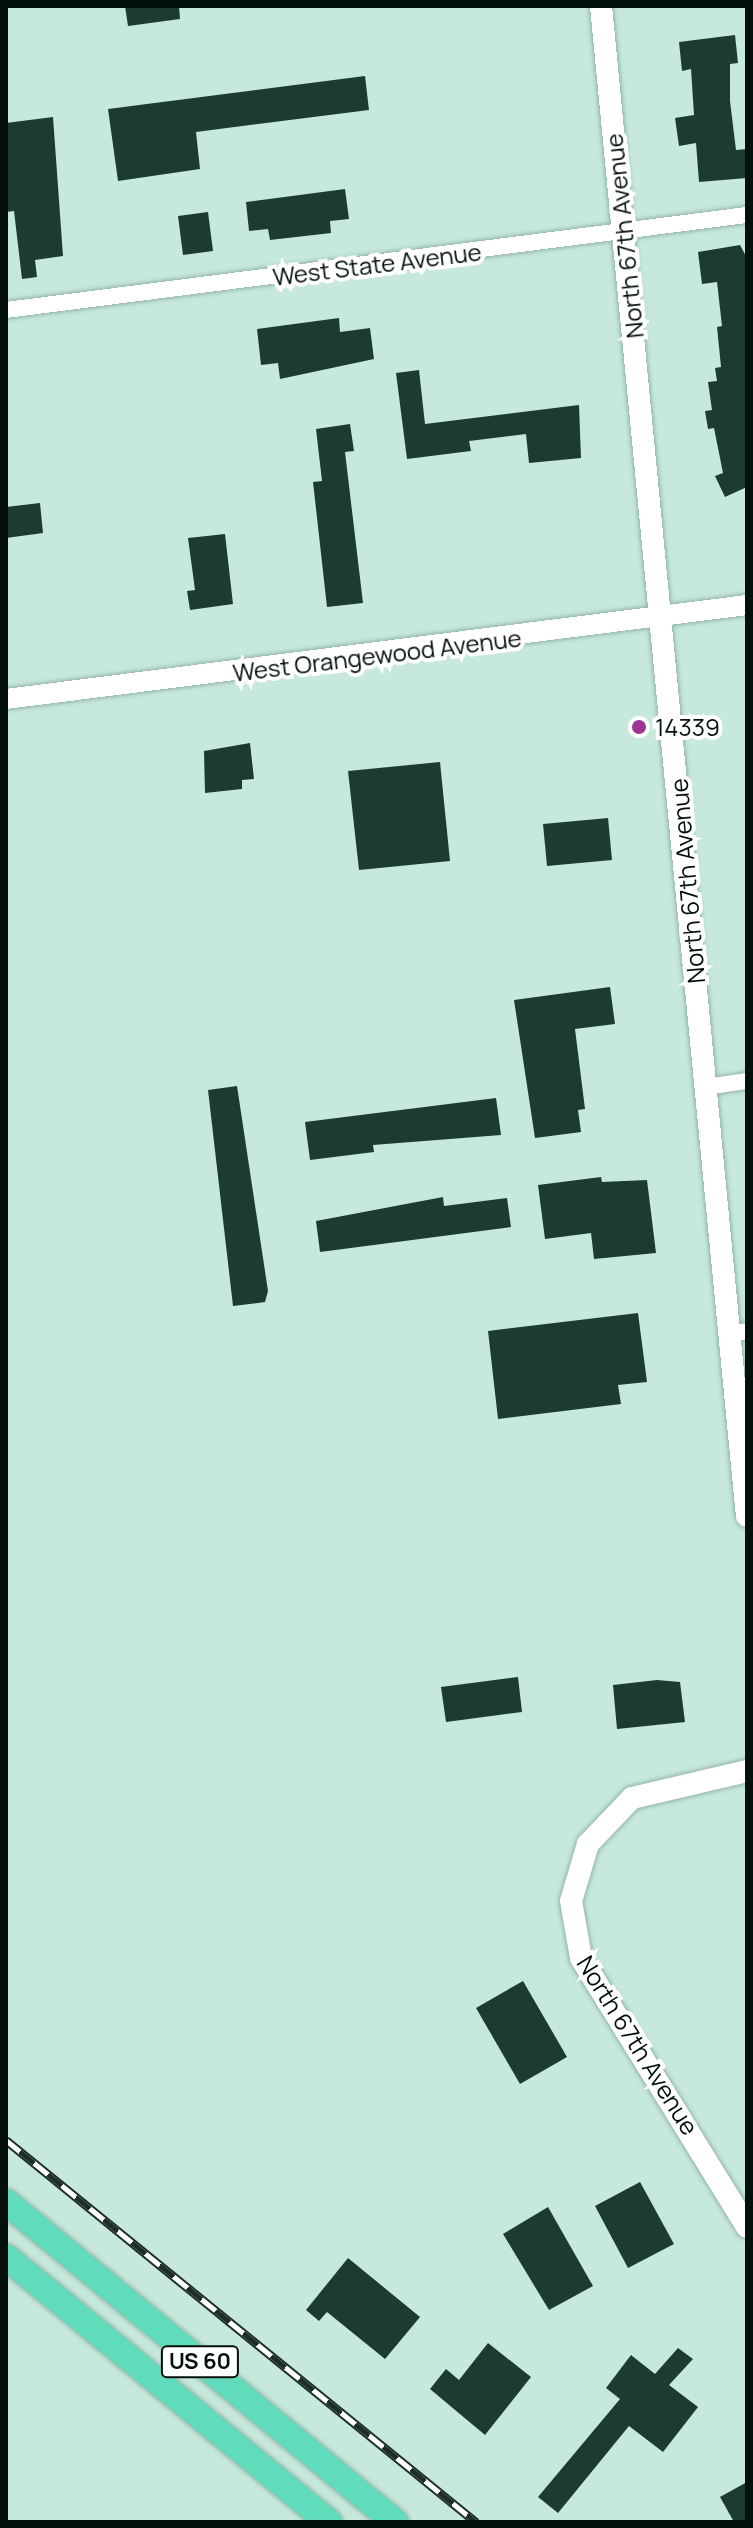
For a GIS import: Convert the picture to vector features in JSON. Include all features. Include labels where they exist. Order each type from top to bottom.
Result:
[{"type":"highway","name":"US 60","points":[[6,2202],[395,2522]]},
{"type":"highway","name":"US 60","points":[[6,2257],[329,2522]]},
{"type":"main road","name":"North 67th Avenue","points":[[601,6],[706,1087],[738,1333],[747,1516]]},
{"type":"main road","name":"North 67th Avenue","points":[[747,1771],[632,1798],[593,1836],[579,1863],[571,1901],[581,1958],[747,2227]]},
{"type":"street","name":"West State Avenue","points":[[6,310],[747,215]]},
{"type":"street","name":"West Orangewood Avenue","points":[[6,699],[662,619],[747,605]]},
{"type":"street","points":[[706,1087],[747,1081]]},
{"type":"building","points":[[125,6],[179,6],[180,19],[128,26]]},
{"type":"building","points":[[735,35],[738,63],[730,64],[730,101],[736,150],[747,149],[747,178],[699,182],[696,143],[679,146],[675,118],[694,115],[691,69],[682,71],[679,42]]},
{"type":"building","points":[[365,76],[369,110],[196,132],[200,169],[118,181],[108,109]]},
{"type":"building","points":[[53,117],[63,256],[35,260],[37,277],[22,279],[14,211],[6,212],[6,123]]},
{"type":"building","points":[[345,189],[349,219],[330,221],[331,233],[270,240],[268,229],[249,231],[246,202]]},
{"type":"building","points":[[208,212],[213,251],[183,255],[178,216]]},
{"type":"building","points":[[740,245],[747,258],[747,487],[725,497],[715,476],[723,473],[714,428],[708,429],[705,411],[712,410],[708,382],[717,381],[715,368],[721,367],[717,327],[722,326],[717,282],[702,284],[698,252]]},
{"type":"building","points":[[339,318],[340,332],[370,328],[374,359],[280,379],[278,363],[261,365],[257,329]]},
{"type":"building","points":[[419,370],[425,424],[579,405],[581,458],[529,463],[526,434],[469,441],[471,451],[407,459],[396,373]]},
{"type":"building","points":[[350,424],[354,451],[345,452],[363,603],[327,607],[313,482],[322,481],[316,429]]},
{"type":"building","points":[[40,503],[43,533],[6,538],[6,507]]},
{"type":"building","points":[[225,534],[233,604],[190,610],[187,591],[195,590],[188,538]]},
{"type":"building","points":[[250,743],[254,779],[242,780],[242,789],[205,793],[204,751]]},
{"type":"building","points":[[440,762],[450,861],[359,870],[348,771]]},
{"type":"building","points":[[608,818],[612,860],[547,866],[543,824]]},
{"type":"building","points":[[610,987],[615,1024],[575,1029],[585,1109],[578,1110],[581,1132],[535,1138],[514,1000]]},
{"type":"building","points":[[237,1086],[268,1291],[265,1302],[233,1306],[208,1090]]},
{"type":"building","points":[[496,1098],[501,1135],[373,1145],[374,1152],[310,1160],[305,1122]]},
{"type":"building","points":[[601,1177],[602,1182],[647,1180],[656,1253],[594,1259],[591,1233],[545,1239],[538,1185]]},
{"type":"building","points":[[443,1197],[444,1206],[507,1198],[511,1227],[320,1252],[316,1221]]},
{"type":"building","points":[[638,1313],[647,1382],[618,1385],[621,1404],[498,1419],[488,1331]]},
{"type":"building","points":[[518,1677],[522,1712],[446,1722],[441,1687]]},
{"type":"building","points":[[657,1680],[680,1682],[685,1722],[617,1729],[613,1685]]},
{"type":"building","points":[[523,1981],[567,2057],[520,2084],[476,2008]]},
{"type":"building","points":[[640,2182],[674,2244],[628,2268],[595,2206]]},
{"type":"building","points":[[548,2207],[593,2286],[549,2310],[503,2234]]},
{"type":"building","points":[[348,2258],[420,2317],[385,2359],[327,2312],[319,2321],[306,2310]]},
{"type":"building","points":[[488,2343],[531,2377],[485,2435],[430,2389],[446,2369],[459,2380]]},
{"type":"building","points":[[678,2348],[693,2359],[669,2385],[698,2407],[663,2452],[629,2426],[558,2513],[538,2497],[620,2399],[606,2388],[631,2355],[655,2374]]},
{"type":"building","points":[[747,2482],[747,2522],[734,2522],[720,2497]]},
{"type":"railway","points":[[6,2140],[476,2522]]},
{"type":"place","name":"14339","points":[[639,727]]}]
